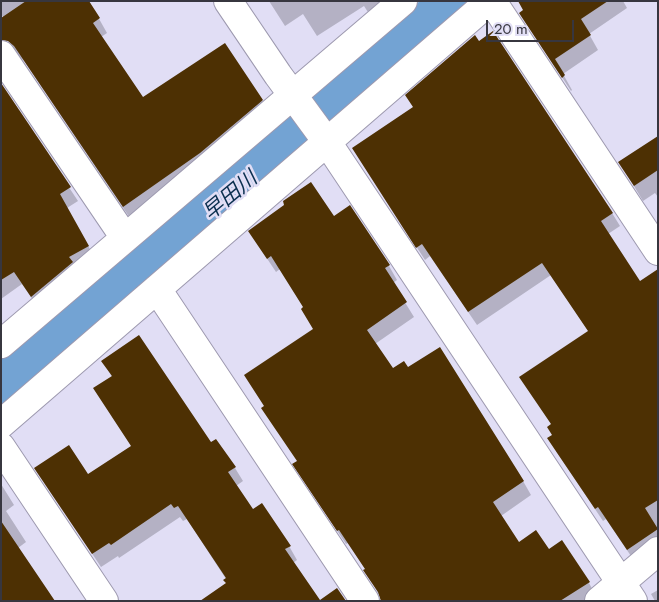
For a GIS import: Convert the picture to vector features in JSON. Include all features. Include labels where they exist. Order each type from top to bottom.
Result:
[{"type":"street","points":[[228,1],[324,138],[627,592]]},
{"type":"street","points":[[1,344],[124,238],[296,99],[403,1]]},
{"type":"street","points":[[1,424],[157,289],[324,138],[491,1],[658,251]]},
{"type":"street","points":[[1,56],[124,238]]},
{"type":"street","points":[[157,289],[365,601]]},
{"type":"street","points":[[1,447],[104,601]]},
{"type":"street","points":[[599,601],[627,592],[658,551]]},
{"type":"building","points":[[26,1],[89,1],[100,18],[93,23],[143,97],[225,43],[263,100],[200,153],[123,207],[14,46],[8,41],[1,40],[1,18]]},
{"type":"building","points":[[518,1],[608,1],[581,19],[591,35],[555,59],[565,75],[562,78],[519,13],[523,10]]},
{"type":"building","points":[[493,31],[613,213],[601,221],[640,281],[658,269],[658,500],[645,508],[658,529],[627,550],[598,507],[595,509],[547,438],[552,435],[547,427],[551,424],[519,377],[588,331],[542,263],[468,312],[422,244],[416,248],[352,148],[413,107],[405,95],[475,35],[479,41]]},
{"type":"building","points":[[1,83],[71,187],[60,194],[89,246],[69,257],[73,262],[31,297],[14,272],[1,280]]},
{"type":"building","points":[[658,136],[658,170],[634,186],[618,162]]},
{"type":"building","points":[[311,182],[334,216],[350,205],[390,265],[385,268],[407,302],[367,330],[393,368],[404,361],[408,367],[440,347],[524,481],[493,502],[519,542],[536,530],[549,549],[562,540],[590,582],[560,601],[381,601],[378,592],[363,570],[365,569],[292,464],[297,461],[261,408],[264,406],[244,375],[313,329],[301,309],[303,307],[271,256],[267,259],[248,231],[284,205],[283,201]]},
{"type":"building","points":[[139,335],[211,442],[216,439],[236,467],[228,472],[253,509],[262,503],[291,546],[285,549],[320,600],[337,588],[346,601],[200,601],[226,583],[223,580],[226,578],[178,506],[174,508],[171,504],[111,545],[109,543],[92,554],[34,468],[69,445],[88,474],[131,446],[93,388],[112,376],[101,361]]},
{"type":"building","points":[[1,521],[55,601],[1,601]]},
{"type":"waterway","name":"早田川","points":[[1,392],[460,1]]}]
